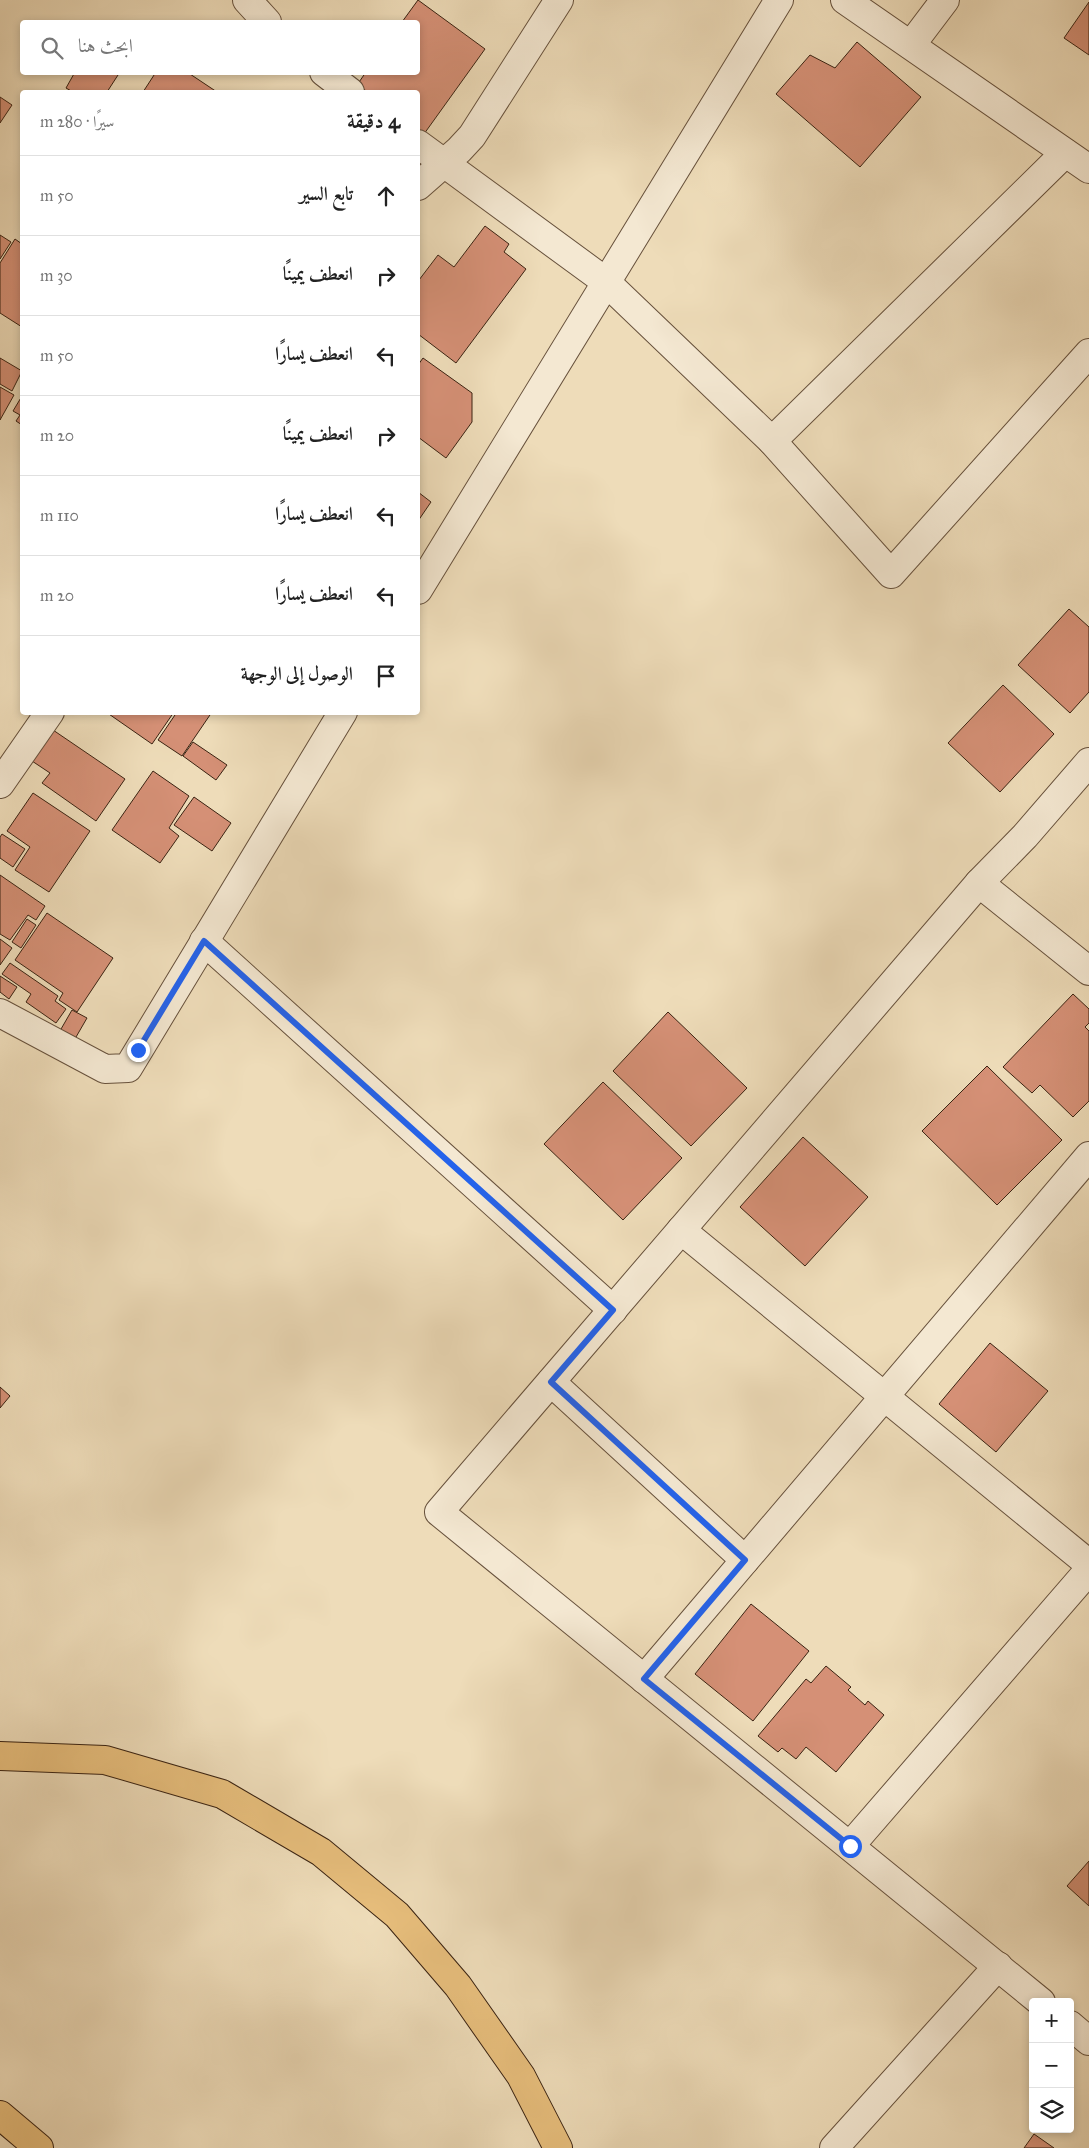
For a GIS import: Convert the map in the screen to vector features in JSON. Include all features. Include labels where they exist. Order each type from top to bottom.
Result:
[{"type":"highway","points":[[0,1756],[105,1760],[222,1794],[320,1852],[397,1915],[458,1986],[521,2076],[558,2148]]},
{"type":"highway","points":[[0,2115],[39,2148]]},
{"type":"street","points":[[247,0],[265,20]]},
{"type":"street","points":[[420,184],[472,136],[559,0]]},
{"type":"street","points":[[420,587],[605,281],[779,0]]},
{"type":"street","points":[[845,0],[1089,169]]},
{"type":"street","points":[[911,45],[945,0]]},
{"type":"street","points":[[328,75],[347,90]]},
{"type":"street","points":[[420,146],[605,281],[772,441],[891,574],[1089,353]]},
{"type":"street","points":[[772,441],[1066,153]]},
{"type":"street","points":[[0,784],[48,715]]},
{"type":"street","points":[[0,1013],[105,1069],[128,1068],[341,715]]},
{"type":"street","points":[[1036,1998],[439,1512],[979,883],[1025,836],[1089,762]]},
{"type":"street","points":[[979,883],[1089,971]]},
{"type":"street","points":[[204,941],[613,1310]]},
{"type":"street","points":[[644,1679],[1089,1156]]},
{"type":"street","points":[[681,1230],[1089,1564]]},
{"type":"street","points":[[551,1382],[745,1560]]},
{"type":"street","points":[[850,1846],[1089,1570]]},
{"type":"street","points":[[834,2148],[998,1966]]},
{"type":"street","points":[[1074,2028],[1089,2041]]},
{"type":"building","points":[[418,0],[485,49],[424,134],[420,131],[420,90],[365,90],[357,85],[364,75],[420,75],[420,20],[403,20]]},
{"type":"building","points":[[1089,2],[1089,55],[1064,38]]},
{"type":"building","points":[[857,42],[921,97],[860,167],[776,94],[810,55],[835,68]]},
{"type":"building","points":[[73,75],[118,75],[108,90],[70,90],[66,88]]},
{"type":"building","points":[[154,75],[192,75],[214,90],[144,90]]},
{"type":"building","points":[[0,97],[12,105],[0,123]]},
{"type":"building","points":[[485,226],[509,244],[504,252],[526,269],[456,363],[420,336],[420,279],[438,255],[454,267]]},
{"type":"building","points":[[0,235],[11,242],[0,259]]},
{"type":"building","points":[[15,239],[20,243],[20,326],[0,313],[0,263]]},
{"type":"building","points":[[0,358],[20,370],[20,375],[12,391],[0,384]]},
{"type":"building","points":[[423,358],[472,393],[472,422],[446,458],[420,438],[420,362]]},
{"type":"building","points":[[0,387],[14,395],[0,420]]},
{"type":"building","points":[[20,399],[20,415],[13,411]]},
{"type":"building","points":[[20,415],[20,424],[16,421]]},
{"type":"building","points":[[420,494],[431,502],[420,518]]},
{"type":"building","points":[[1069,609],[1089,627],[1089,692],[1070,713],[1018,665]]},
{"type":"building","points":[[1003,685],[1054,734],[1000,792],[948,743]]},
{"type":"building","points":[[110,715],[172,715],[152,744]]},
{"type":"building","points":[[175,715],[210,715],[182,756],[158,740]]},
{"type":"building","points":[[53,730],[125,779],[96,821],[42,783],[50,773],[32,761]]},
{"type":"building","points":[[193,742],[227,765],[216,780],[183,756]]},
{"type":"building","points":[[153,771],[189,796],[169,828],[179,836],[160,863],[112,830]]},
{"type":"building","points":[[33,793],[90,831],[49,892],[15,870],[30,847],[7,831]]},
{"type":"building","points":[[194,797],[231,823],[212,851],[174,825]]},
{"type":"building","points":[[2,834],[25,849],[13,867],[0,858],[0,837]]},
{"type":"building","points":[[0,875],[45,906],[36,920],[28,915],[10,940],[0,934]]},
{"type":"building","points":[[47,913],[113,958],[77,1012],[59,1000],[63,993],[15,960]]},
{"type":"building","points":[[27,919],[36,925],[21,948],[12,942]]},
{"type":"building","points":[[0,939],[12,948],[0,965]]},
{"type":"building","points":[[10,963],[58,996],[55,1001],[66,1009],[56,1023],[26,1002],[31,994],[2,974]]},
{"type":"building","points":[[0,976],[17,987],[9,999],[0,992]]},
{"type":"building","points":[[1073,994],[1089,1009],[1089,1023],[1085,1027],[1089,1031],[1089,1101],[1073,1117],[1040,1085],[1032,1093],[1003,1067]]},
{"type":"building","points":[[72,1010],[87,1018],[72,1044],[57,1036]]},
{"type":"building","points":[[668,1012],[747,1088],[691,1146],[613,1071]]},
{"type":"building","points":[[987,1066],[1062,1140],[997,1205],[922,1131]]},
{"type":"building","points":[[603,1082],[682,1158],[623,1220],[544,1144]]},
{"type":"building","points":[[803,1137],[868,1197],[805,1266],[740,1207]]},
{"type":"building","points":[[990,1343],[1048,1391],[996,1452],[939,1404]]},
{"type":"building","points":[[0,1387],[10,1396],[0,1408]]},
{"type":"building","points":[[751,1604],[809,1651],[753,1721],[695,1674]]},
{"type":"building","points":[[826,1666],[851,1687],[848,1690],[865,1705],[868,1701],[884,1715],[836,1772],[806,1747],[796,1759],[782,1748],[778,1752],[758,1736],[806,1679],[811,1683]]},
{"type":"building","points":[[1089,1861],[1089,1906],[1067,1886]]},
{"type":"building","points":[[1034,2134],[1054,2148],[1024,2148]]},
{"type":"route","points":[[138,1050],[204,941],[613,1310],[551,1382],[745,1560],[644,1679],[850,1846]]}]
